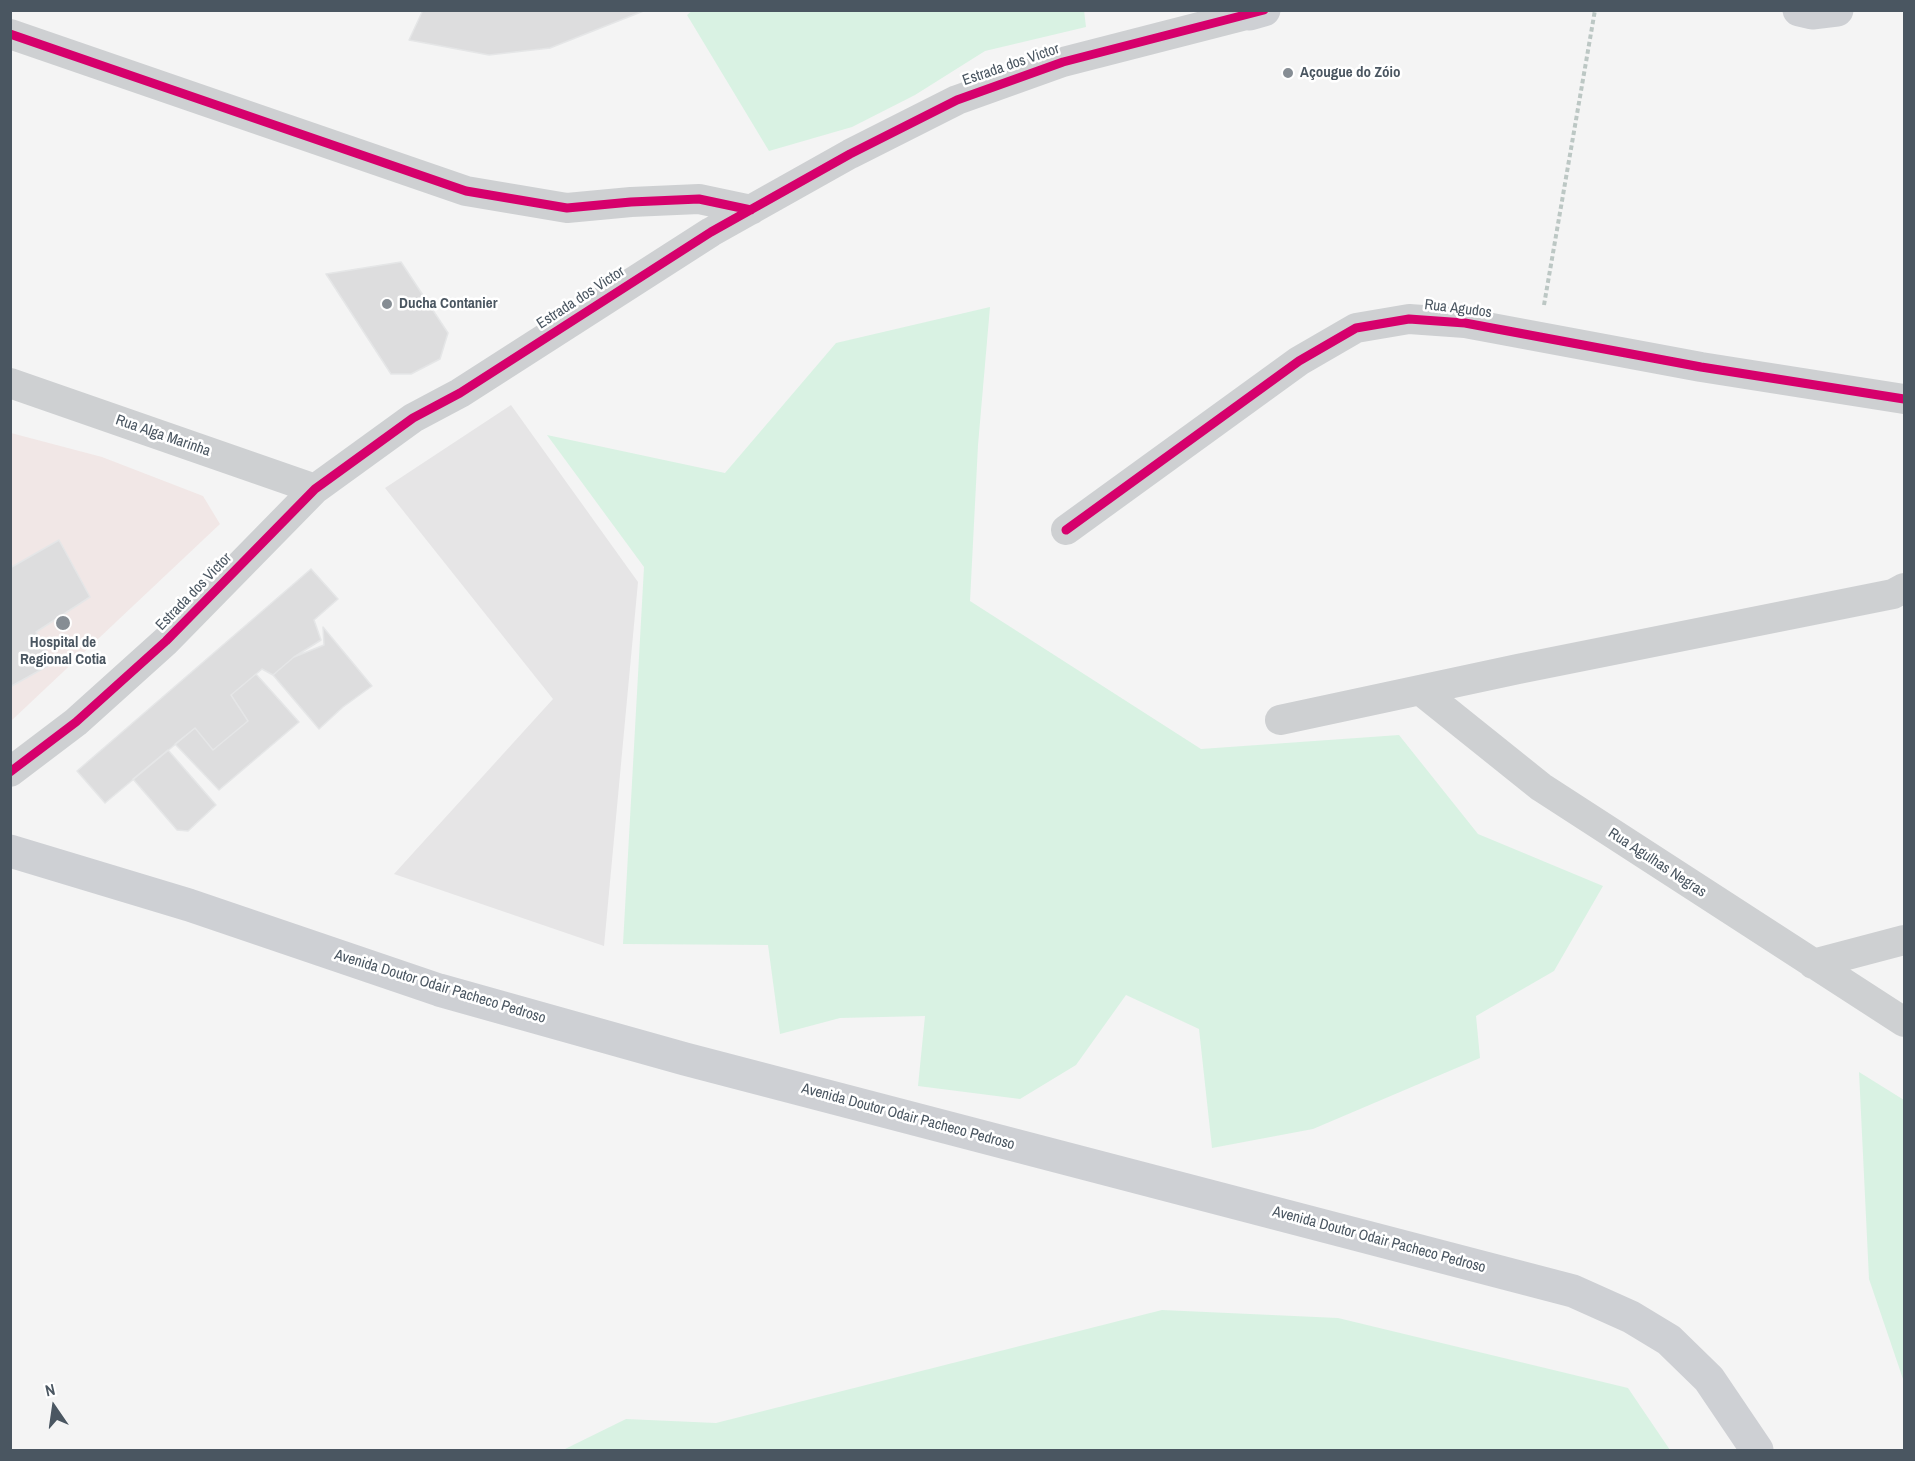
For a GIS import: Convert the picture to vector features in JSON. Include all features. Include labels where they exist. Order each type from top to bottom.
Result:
[{"type":"main road","points":[[1799,10],[1812,12],[1837,10]]},
{"type":"main road","name":"Avenida Doutor Odair Pacheco Pedroso","points":[[10,851],[189,905],[461,996],[708,1065],[1573,1291],[1631,1317],[1669,1340],[1709,1379],[1757,1450]]},
{"type":"street","name":"Estrada dos Victor","points":[[10,772],[76,722],[166,641],[315,489],[413,418],[460,393],[711,232],[850,154],[957,100],[1063,62],[1258,12]]},
{"type":"street","points":[[10,34],[466,191],[567,208],[699,199],[751,210]]},
{"type":"street","name":"Rua Agudos","points":[[1066,530],[1299,362],[1356,328],[1410,319],[1465,323],[1701,367],[1905,399]]},
{"type":"street","name":"Rua Alga Marinha","points":[[10,383],[315,489]]},
{"type":"street","points":[[1280,720],[1529,666],[1893,594],[1905,588]]},
{"type":"street","name":"Rua Agulhas Negras","points":[[1420,690],[1540,787],[1905,1022]]},
{"type":"street","points":[[1813,964],[1905,940]]},
{"type":"path","points":[[1538,337],[1595,10]]},
{"type":"shaded area","points":[[511,405],[638,582],[604,946],[394,874],[553,699],[385,488]]},
{"type":"shaded area","name":"Hospital de Regional Cotia","points":[[11,433],[102,457],[203,496],[220,524],[11,721]]},
{"type":"green space","points":[[693,10],[1084,10],[1086,27],[985,51],[915,95],[852,127],[769,151],[687,15]]},
{"type":"green space","points":[[990,307],[978,445],[970,601],[1201,749],[1399,735],[1478,834],[1603,886],[1554,971],[1476,1016],[1480,1058],[1313,1129],[1212,1148],[1199,1029],[1126,995],[1076,1065],[1020,1099],[918,1086],[925,1016],[840,1018],[780,1034],[768,945],[623,944],[644,567],[547,435],[725,473],[836,343]]},
{"type":"green space","points":[[1859,1072],[1904,1100],[1904,1382],[1869,1279]]},
{"type":"green space","points":[[1162,1310],[1338,1318],[1628,1388],[1670,1450],[563,1450],[626,1419],[716,1423]]},
{"type":"building","points":[[423,10],[646,10],[550,48],[489,55],[409,40]]},
{"type":"building","name":"Ducha Contanier","points":[[401,262],[448,333],[440,359],[411,374],[391,374],[326,274]]},
{"type":"building","points":[[59,540],[90,597],[36,632],[53,663],[10,687],[10,568]]},
{"type":"building","points":[[311,569],[338,599],[314,620],[321,640],[294,657],[273,675],[262,669],[231,695],[248,721],[213,750],[195,728],[105,803],[77,771]]},
{"type":"building","points":[[323,627],[372,686],[343,707],[319,729],[273,675],[294,657],[324,645]]},
{"type":"building","points":[[256,674],[299,722],[219,790],[175,744],[195,728],[213,750],[248,721],[231,695]]},
{"type":"building","points":[[168,750],[216,805],[188,831],[177,830],[133,779]]},
{"type":"cycle path","points":[[10,772],[76,722],[166,641],[315,489],[413,418],[460,393],[711,232],[850,154],[957,100],[1063,62],[1264,10]]},
{"type":"cycle path","points":[[10,34],[466,191],[567,208],[699,199],[751,210]]},
{"type":"cycle path","points":[[1066,530],[1299,361],[1356,328],[1409,319],[1465,323],[1701,367],[1904,399]]},
{"type":"place","name":"Açougue do Zóio","points":[[1288,73]]},
{"type":"place","name":"Ducha Contanier","points":[[387,304]]},
{"type":"place","name":"Hospital de Regional Cotia","points":[[63,623]]}]
